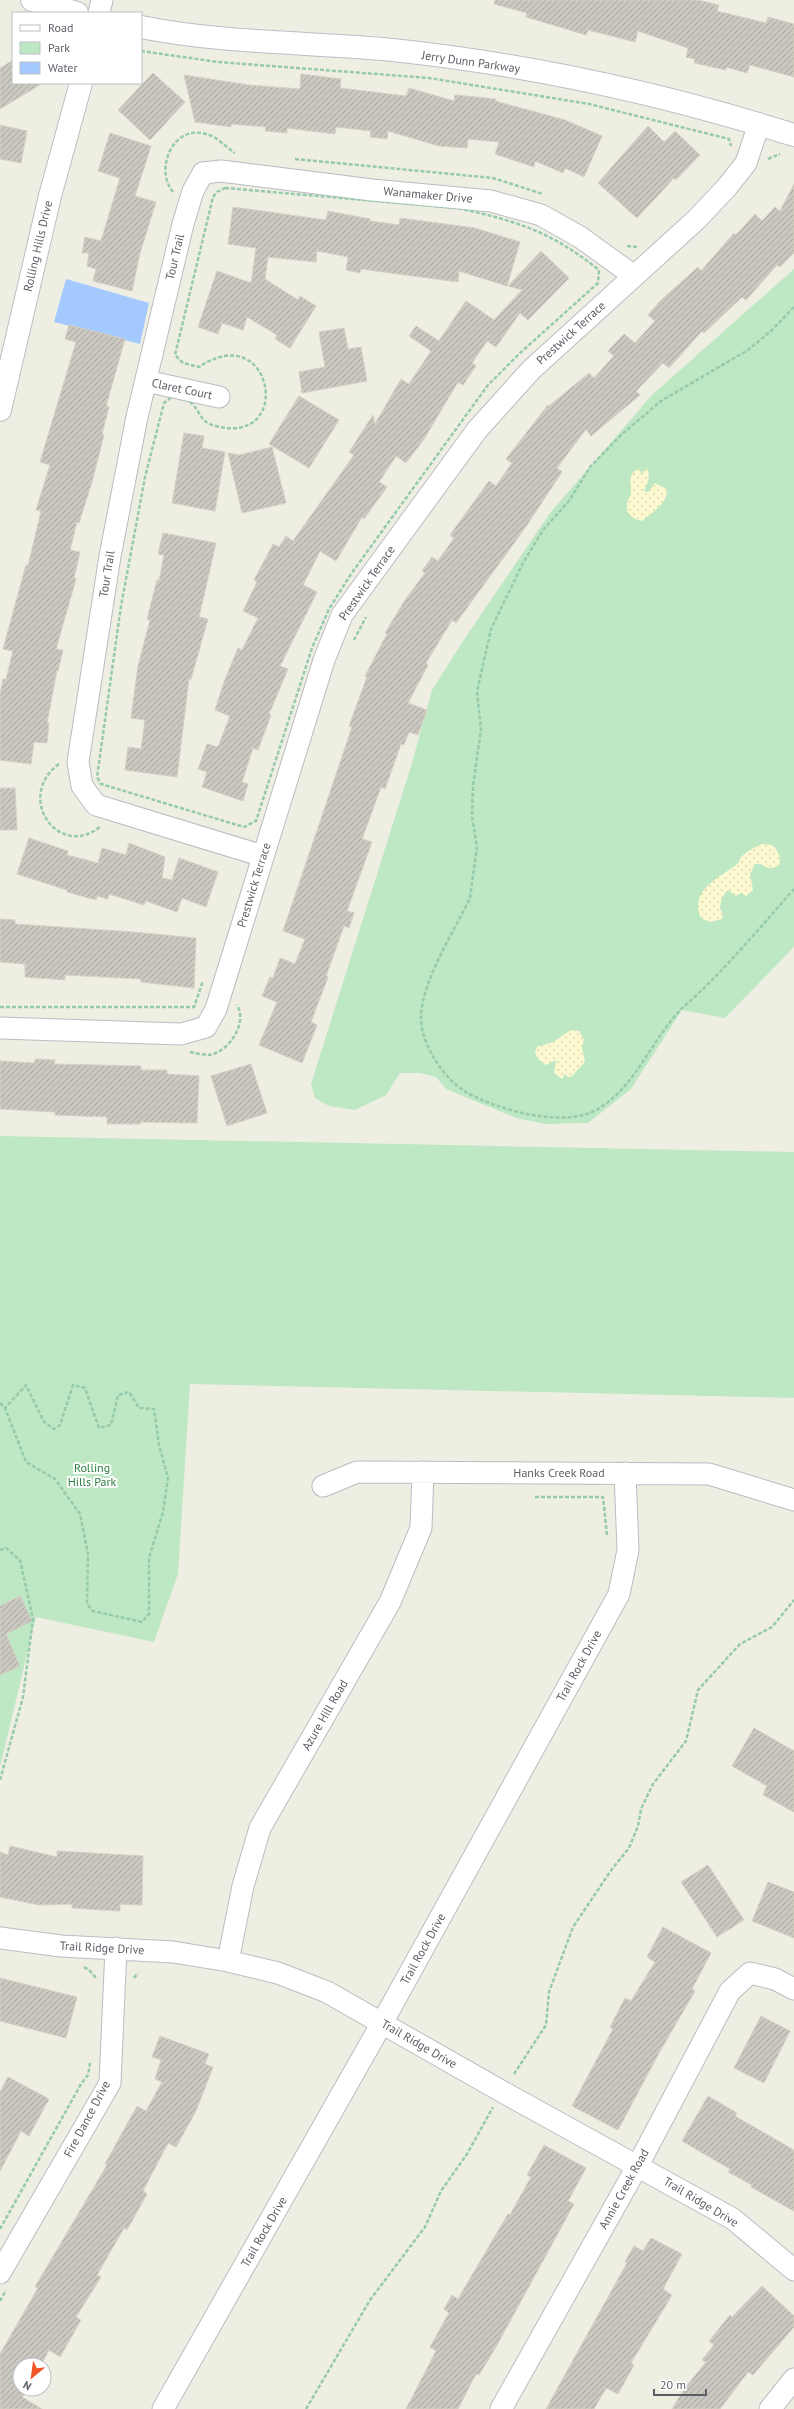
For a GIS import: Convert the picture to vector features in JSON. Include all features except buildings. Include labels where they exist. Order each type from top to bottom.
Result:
[{"type":"street","points":[[32,0],[74,12]]},
{"type":"street","points":[[99,12],[102,0]]},
{"type":"street","name":"Jerry Dunn Parkway","points":[[142,27],[209,38],[384,49],[550,73],[671,100],[794,135]]},
{"type":"street","name":"Rolling Hills Drive","points":[[1,401],[50,196],[81,84]]},
{"type":"street","name":"Prestwick Terrace","points":[[0,1028],[181,1034],[206,1027],[216,1009],[324,660],[342,615],[477,430],[531,370],[697,219],[746,163],[759,124]]},
{"type":"street","name":"Wanamaker Drive","points":[[203,173],[221,172],[372,190],[491,201],[541,215],[580,237],[634,276]]},
{"type":"street","name":"Tour Trail","points":[[203,173],[192,191],[146,381],[110,556],[78,762],[82,786],[96,805],[263,856]]},
{"type":"street","name":"Claret Court","points":[[146,381],[218,397]]},
{"type":"street","name":"Hanks Creek Road","points":[[323,1486],[357,1472],[710,1474],[794,1500]]},
{"type":"street","name":"Azure Hill Road","points":[[228,1961],[243,1886],[260,1828],[390,1602],[421,1528],[424,1472]]},
{"type":"street","name":"Trail Rock Drive","points":[[163,2409],[382,2023],[619,1594],[628,1550],[625,1473]]},
{"type":"street","name":"Trail Ridge Drive","points":[[0,1938],[61,1946],[173,1952],[228,1961],[278,1973],[327,1992],[510,2096],[638,2165],[733,2219],[794,2270]]},
{"type":"street","name":"Fire Dance Drive","points":[[0,2273],[110,2083],[116,1948]]},
{"type":"street","name":"Annie Creek Road","points":[[501,2409],[638,2165],[730,1991],[750,1973],[775,1979],[794,1989]]},
{"type":"street","points":[[770,2409],[794,2379]]},
{"type":"path","points":[[142,51],[218,62],[429,78],[589,104],[729,139],[732,151]]},
{"type":"path","points":[[175,195],[167,185],[164,172],[167,157],[174,144],[182,137],[196,133],[207,134],[236,154],[243,154]]},
{"type":"path","points":[[765,165],[768,159],[780,154]]},
{"type":"path","points":[[290,159],[493,178],[544,195]]},
{"type":"path","points":[[178,359],[175,355],[213,197],[217,192],[225,188],[457,208],[490,215],[523,224],[572,248],[599,270],[598,276]]},
{"type":"path","points":[[622,245],[635,249],[641,243]]},
{"type":"path","points":[[794,307],[771,331],[748,350],[661,401],[622,434],[590,467],[569,501],[543,530],[523,563],[491,629],[477,692],[481,729],[473,786],[472,816],[477,847],[474,883],[470,898],[426,991],[421,1016],[424,1041],[450,1080],[465,1092],[487,1102],[542,1117],[567,1118],[598,1110],[621,1090],[644,1061],[676,1014],[725,966],[794,889]]},
{"type":"path","points":[[168,400],[164,403],[145,477],[121,606],[96,777],[102,784],[244,827],[251,825]]},
{"type":"path","points":[[351,648],[369,612]]},
{"type":"path","points":[[64,760],[43,780],[40,799],[45,818],[54,830],[75,836],[95,831],[104,824]]},
{"type":"path","points":[[0,1006],[194,1007],[204,980]]},
{"type":"path","points":[[185,1049],[191,1052],[209,1055],[229,1044],[239,1028],[240,1009],[235,1000]]},
{"type":"path","points":[[0,1403],[5,1408],[26,1462],[55,1479],[80,1514],[88,1554],[87,1604],[93,1611],[142,1622],[149,1614],[149,1558],[163,1512],[168,1478],[159,1445],[154,1409],[139,1408],[129,1392],[118,1395],[110,1425],[98,1428],[85,1388],[73,1385],[60,1426],[54,1430],[44,1422],[26,1385],[5,1408]]},
{"type":"path","points":[[536,1497],[603,1497],[607,1542]]},
{"type":"path","points":[[0,1550],[6,1548],[20,1560],[33,1619],[23,1697],[0,1780]]},
{"type":"path","points":[[514,2074],[546,2025],[550,1992],[573,1928],[612,1869],[629,1848],[638,1826],[641,1809],[653,1784],[686,1741],[698,1690],[740,1644],[772,1627],[794,1600]]},
{"type":"path","points":[[89,1970],[97,1980]]},
{"type":"path","points":[[0,2229],[81,2084],[88,2075],[91,2061]]},
{"type":"path","points":[[306,2409],[370,2300],[425,2227],[441,2191],[467,2154],[495,2103]]},
{"type":"green space","points":[[794,269],[794,947],[725,1018],[682,1010],[631,1089],[588,1123],[545,1124],[516,1118],[446,1089],[436,1077],[420,1073],[400,1073],[386,1095],[355,1110],[329,1106],[315,1098],[311,1084],[412,763],[432,690],[463,641],[550,513],[652,395]]},
{"type":"green space","name":"Rolling Hills Park","points":[[0,1136],[794,1152],[794,1398],[190,1384],[178,1574],[154,1642],[36,1617],[0,1767]]},
{"type":"sand","points":[[639,468],[641,474],[647,468],[649,474],[644,491],[648,492],[655,483],[667,489],[667,494],[662,503],[655,511],[642,521],[631,516],[627,508],[631,494],[631,476],[635,470]]},
{"type":"sand","points":[[762,844],[772,845],[776,850],[780,857],[779,866],[769,868],[761,864],[755,864],[750,874],[753,890],[746,896],[741,893],[736,896],[728,890],[723,896],[721,903],[720,908],[723,914],[722,919],[710,922],[701,918],[698,909],[699,900],[702,893],[713,881],[737,864],[741,857]]},
{"type":"sand","points":[[571,1030],[579,1031],[584,1039],[582,1047],[585,1062],[572,1076],[568,1077],[565,1074],[562,1079],[554,1073],[556,1060],[546,1065],[538,1059],[535,1053],[537,1047],[553,1042]]},
{"type":"water","points":[[66,279],[149,303],[140,344],[54,322]]}]
